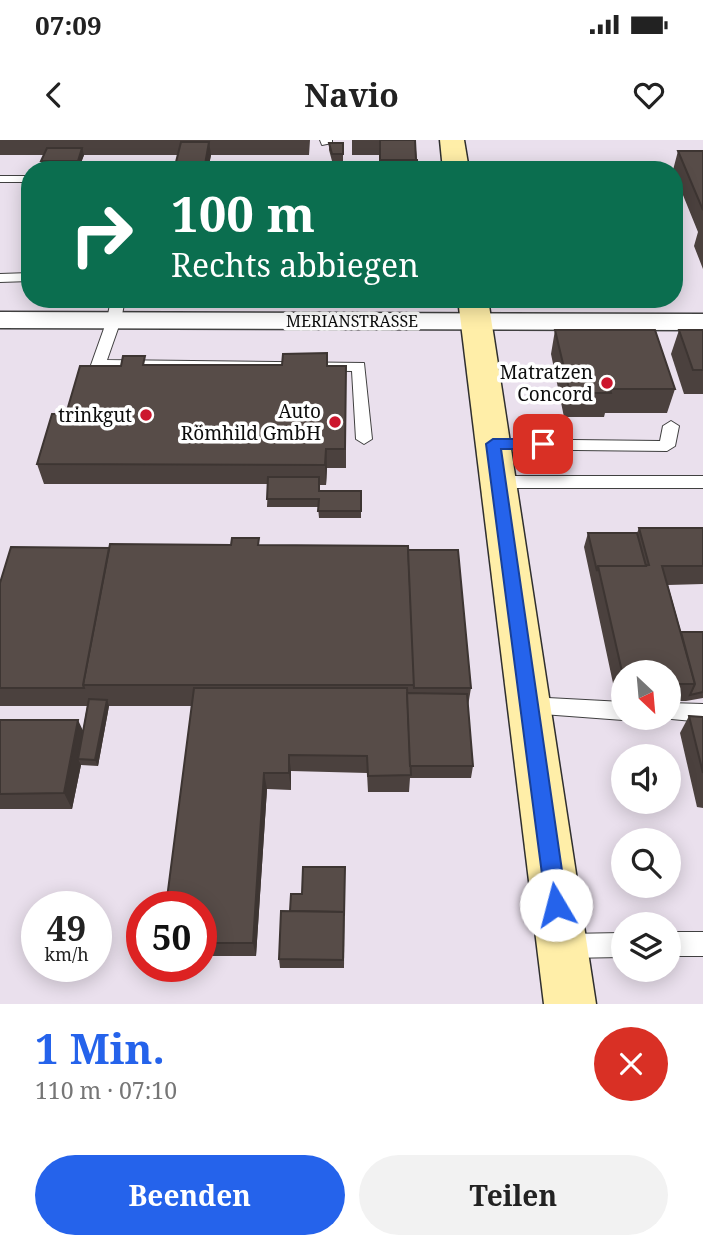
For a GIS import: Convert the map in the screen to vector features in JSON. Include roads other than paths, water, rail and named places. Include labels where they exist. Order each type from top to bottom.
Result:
[{"type":"main road","points":[[452,140],[455,161]]},
{"type":"main road","points":[[475,310],[570,1004]]},
{"type":"street","name":"MERIANSTRASSE","points":[[0,320],[116,310],[475,310],[703,323]]},
{"type":"lane","points":[[0,179],[21,179]]},
{"type":"lane","points":[[0,278],[21,277]]},
{"type":"lane","points":[[116,310],[98,365],[359,366],[364,439]]},
{"type":"lane","points":[[496,463],[667,446],[671,426]]},
{"type":"lane","points":[[496,463],[703,482]]},
{"type":"lane","points":[[529,705],[611,710]]},
{"type":"lane","points":[[681,712],[703,713]]},
{"type":"lane","points":[[681,944],[703,944]]},
{"type":"lane","points":[[562,946],[611,945]]},
{"type":"place","name":"Matratzen Concord","points":[[607,383]]},
{"type":"place","name":"trinkgut","points":[[146,415]]},
{"type":"place","name":"Auto Römhild GmbH","points":[[335,422]]}]
